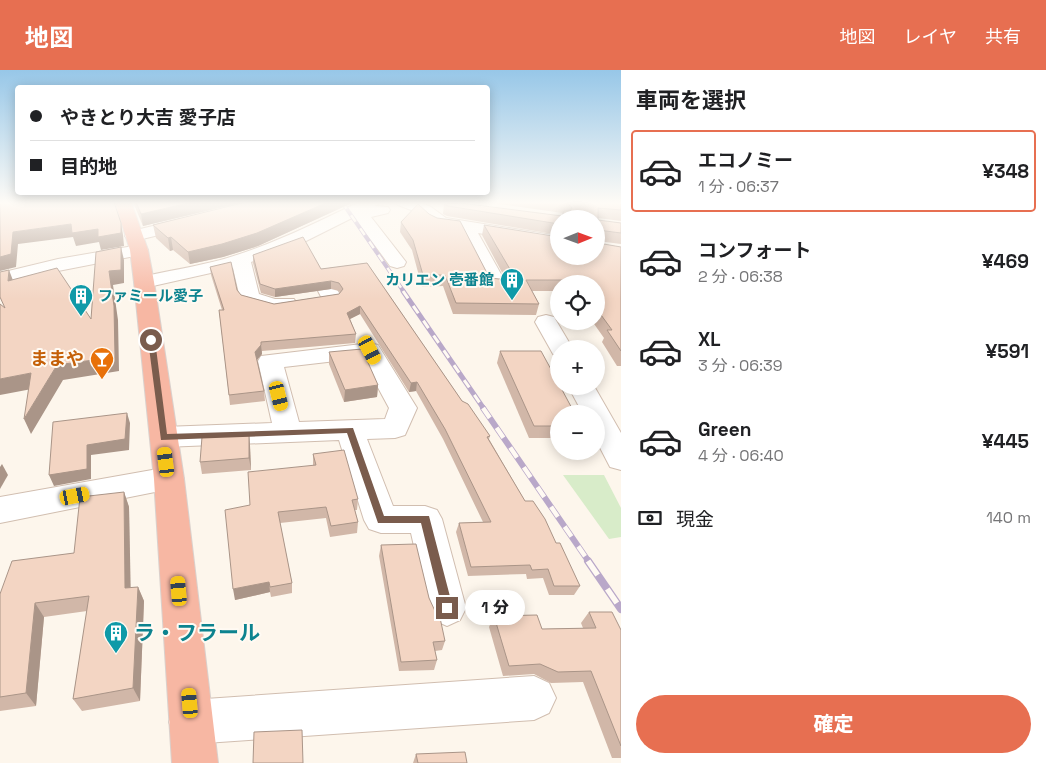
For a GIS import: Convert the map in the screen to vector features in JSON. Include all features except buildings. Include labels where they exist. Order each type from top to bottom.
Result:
[{"type":"highway","points":[[134,234],[144,282],[169,479],[195,763]]},
{"type":"street","points":[[0,279],[58,265],[161,234]]},
{"type":"street","points":[[144,282],[201,272],[242,259],[306,234]]},
{"type":"street","points":[[376,234],[397,262]]},
{"type":"street","points":[[470,234],[496,283]]},
{"type":"street","points":[[515,234],[550,240]]},
{"type":"street","points":[[242,259],[250,298],[274,305],[322,299]]},
{"type":"street","points":[[546,322],[556,340]]},
{"type":"street","points":[[164,438],[395,428],[403,408],[370,350],[270,361],[288,432]]},
{"type":"street","points":[[586,395],[621,459]]},
{"type":"street","points":[[350,430],[381,520],[425,519],[447,608]]},
{"type":"street","points":[[0,510],[169,479]]},
{"type":"street","points":[[191,722],[534,698]]},
{"type":"green space","points":[[563,475],[604,475],[621,508],[621,537],[609,539]]},
{"type":"railway","points":[[364,234],[404,292]]},
{"type":"railway","points":[[403,291],[484,409]]},
{"type":"railway","points":[[483,408],[589,562]]},
{"type":"railway","points":[[588,561],[621,609]]},
{"type":"place","name":"カリエン 壱番館","points":[[512,301]]},
{"type":"place","name":"ファミール愛子","points":[[81,317]]},
{"type":"place","name":"ままや","points":[[102,380]]},
{"type":"place","name":"ラ・フラール","points":[[116,654]]},
{"type":"route","points":[[151,340],[164,438],[350,430],[381,520],[425,519],[447,608]]}]
